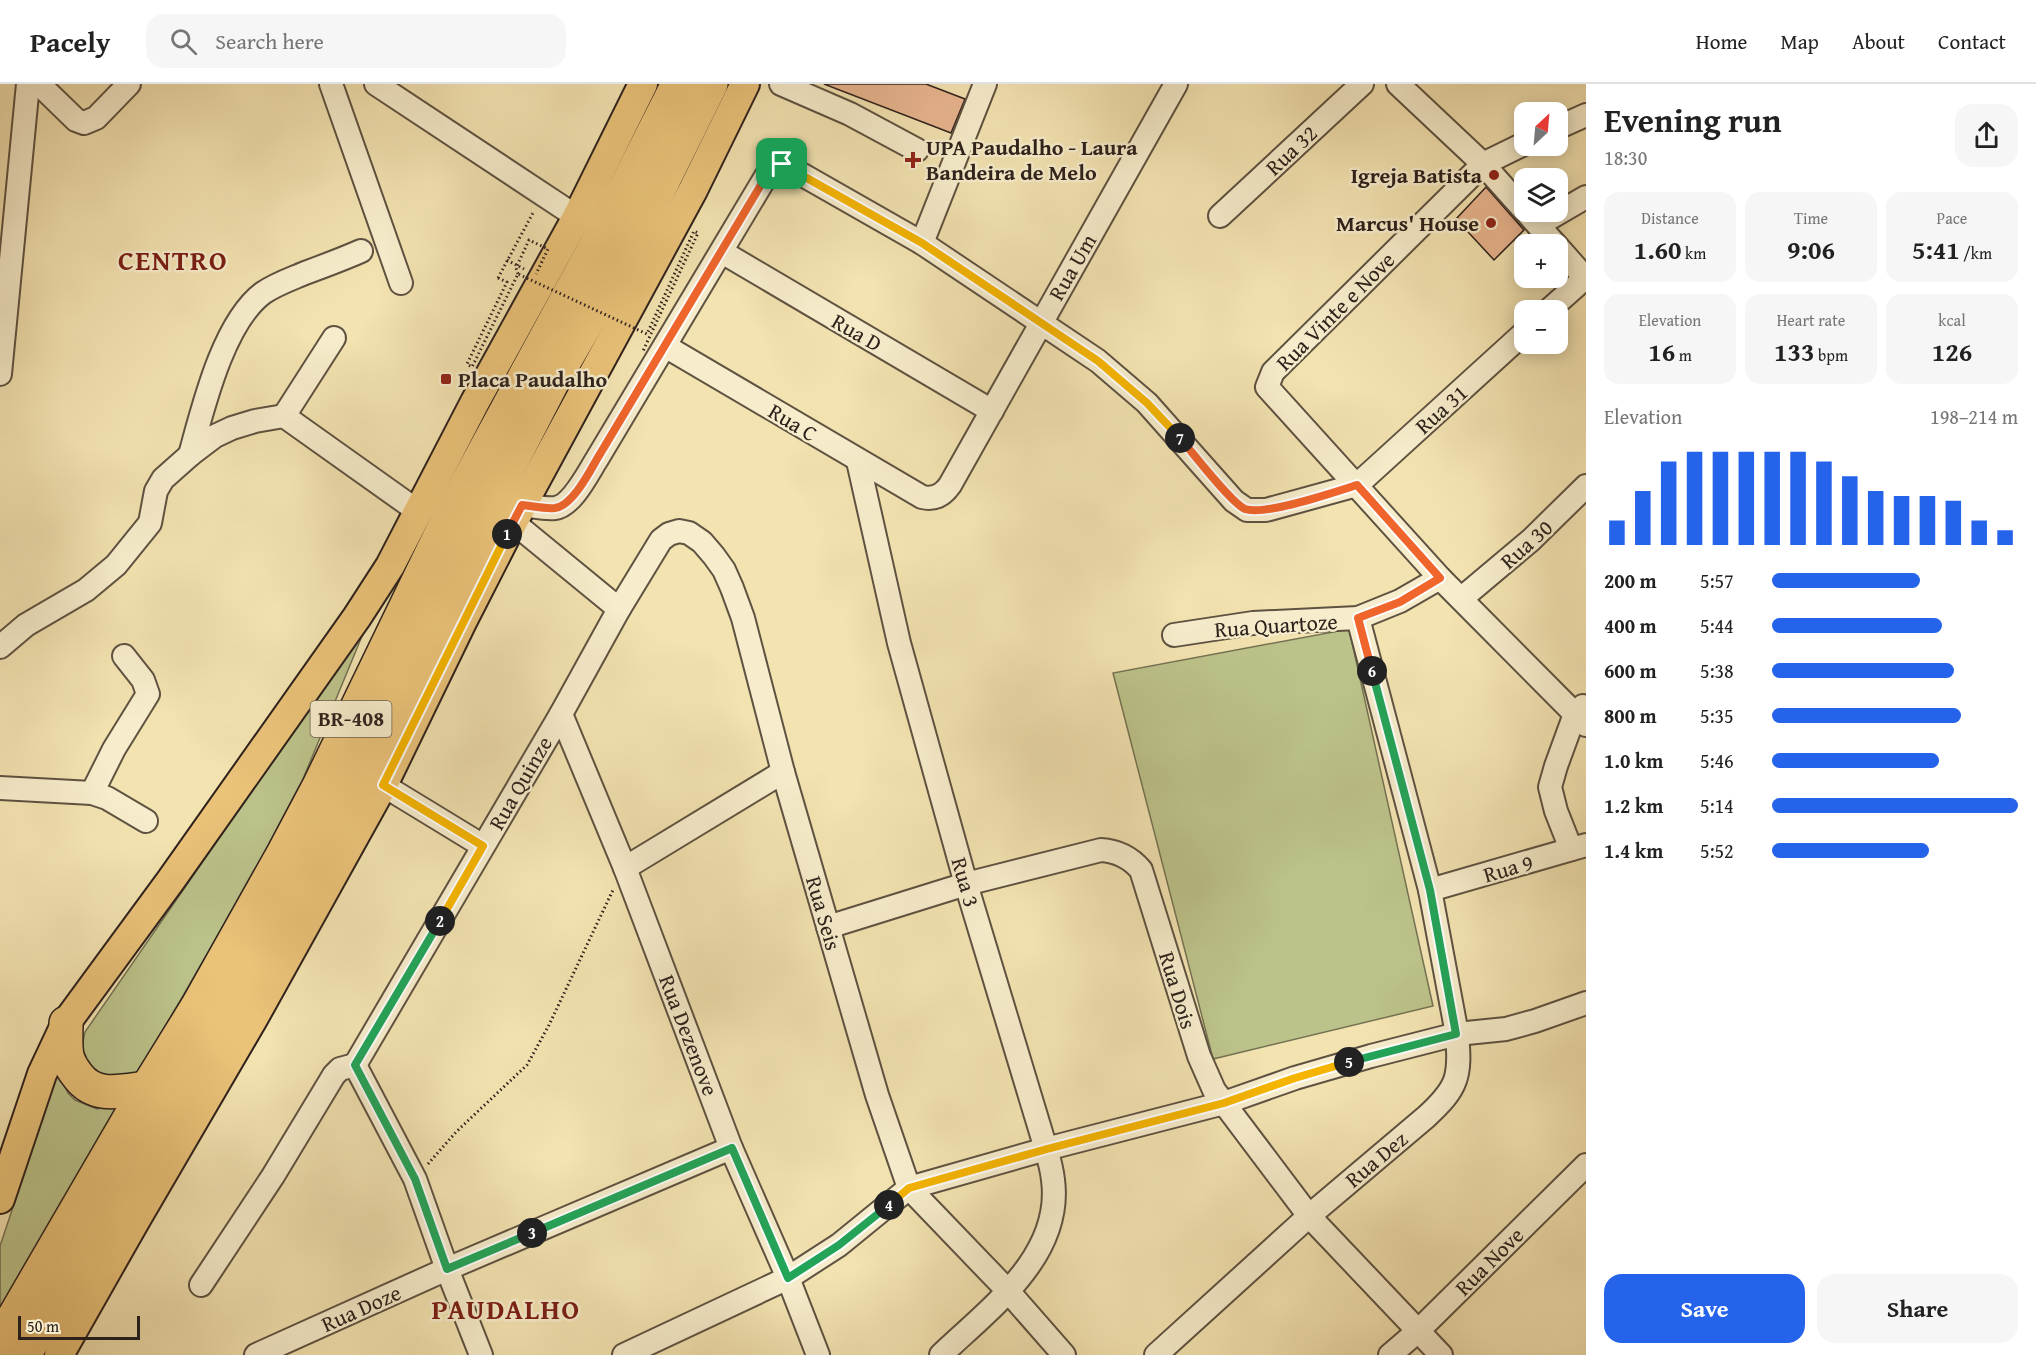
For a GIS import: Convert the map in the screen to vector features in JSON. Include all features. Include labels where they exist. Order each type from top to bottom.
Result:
[{"type":"highway","name":"BR-408","points":[[0,1341],[147,1088],[197,1007],[284,852],[319,786],[454,507],[596,247],[678,84]]},
{"type":"highway","name":"BR-408","points":[[24,1355],[160,1127],[333,823],[443,595],[553,381],[630,248],[711,84]]},
{"type":"highway","points":[[66,1023],[67,1056],[73,1070],[81,1080],[91,1088],[103,1092],[147,1088]]},
{"type":"main road","points":[[0,1199],[42,1074],[66,1023],[178,870],[357,617],[390,566],[475,402],[577,217],[643,84]]},
{"type":"main road","points":[[59,1355],[253,1019],[383,785],[518,513],[693,190],[745,84]]},
{"type":"street","points":[[0,374],[4,299],[28,84]]},
{"type":"street","points":[[39,84],[76,120],[84,123],[96,118],[129,84]]},
{"type":"street","points":[[331,84],[401,283]]},
{"type":"street","points":[[375,84],[577,217]]},
{"type":"street","points":[[781,84],[810,90],[917,150]]},
{"type":"street","points":[[922,243],[985,84]]},
{"type":"street","name":"Rua Um","points":[[922,497],[935,497],[945,491],[1176,84]]},
{"type":"street","name":"Rua 32","points":[[1220,216],[1362,84]]},
{"type":"street","points":[[1398,84],[1483,164],[1514,198]]},
{"type":"street","points":[[1568,123],[1586,115]]},
{"type":"street","name":"Rua Vinte e Nove","points":[[1357,485],[1269,392],[1267,384],[1273,372],[1483,164],[1514,149]]},
{"type":"street","points":[[518,513],[562,506],[573,496],[597,459],[654,349],[722,252],[771,168],[776,163],[787,166],[922,243],[1098,361],[1124,381],[1174,431],[1234,501],[1247,510],[1266,510],[1357,485],[1440,578],[1582,714],[1556,766],[1550,786],[1556,811],[1579,847]]},
{"type":"street","points":[[1568,203],[1586,197]]},
{"type":"street","points":[[1535,222],[1546,234]]},
{"type":"street","points":[[190,455],[210,384],[220,359],[234,330],[251,304],[278,284],[361,251]]},
{"type":"street","name":"Rua D","points":[[722,252],[992,411]]},
{"type":"street","points":[[1560,300],[1585,278],[1568,259]]},
{"type":"street","points":[[284,416],[334,338]]},
{"type":"street","name":"Rua 31","points":[[1357,485],[1514,342]]},
{"type":"street","name":"Rua C","points":[[654,349],[922,497]]},
{"type":"street","points":[[0,647],[39,616],[86,590],[116,565],[150,523],[156,491],[163,479],[215,436],[232,428],[284,416],[419,512]]},
{"type":"street","name":"Rua 3","points":[[858,461],[899,643],[966,884],[1047,1149],[1054,1181],[1051,1220],[1036,1255],[1008,1291],[941,1355]]},
{"type":"street","name":"Rua 30","points":[[1462,598],[1531,540],[1586,486]]},
{"type":"street","points":[[518,513],[619,609]]},
{"type":"street","name":"Rua Seis","points":[[669,534],[679,531],[689,533],[702,542],[724,570],[743,618],[783,772],[880,1106],[909,1188],[1008,1291],[1064,1355]]},
{"type":"street","name":"Rua Quinze","points":[[355,1065],[561,714],[619,609],[661,540],[669,534]]},
{"type":"street","name":"Rua Quartoze","points":[[1174,635],[1253,623],[1358,618],[1400,602],[1440,578]]},
{"type":"street","name":"Rua Dez","points":[[1155,1355],[1309,1216],[1426,1117],[1448,1095],[1455,1084],[1458,1071],[1456,1034],[1430,890],[1358,618]]},
{"type":"street","points":[[92,793],[114,750],[148,694],[143,680],[124,656]]},
{"type":"street","name":"Rua Dezenove","points":[[561,714],[626,868],[732,1148],[788,1278],[818,1355]]},
{"type":"street","points":[[626,868],[783,772]]},
{"type":"street","points":[[383,785],[483,846]]},
{"type":"street","points":[[0,788],[92,793],[108,798],[146,820]]},
{"type":"street","name":"Rua 9","points":[[1430,890],[1579,847]]},
{"type":"street","name":"Rua Dois","points":[[828,927],[966,884],[1101,850],[1118,853],[1135,863],[1141,870],[1205,1074],[1224,1103],[1309,1216],[1441,1355]]},
{"type":"street","points":[[624,1355],[788,1278],[839,1245],[909,1188],[1224,1103],[1295,1078],[1456,1034],[1506,1029],[1586,1003]]},
{"type":"street","points":[[201,1286],[273,1176],[333,1075],[340,1069],[355,1065],[415,1179],[481,1355]]},
{"type":"street","name":"Rua Doze","points":[[256,1355],[447,1269],[732,1148]]},
{"type":"street","name":"Rua Nove","points":[[1390,1355],[1586,1165]]},
{"type":"path","points":[[536,274],[548,249],[529,240],[516,268],[518,274],[472,367],[467,364],[507,282],[498,278],[543,194]]},
{"type":"path","points":[[518,274],[647,334],[694,231],[698,233],[654,349]]},
{"type":"path","points":[[507,260],[526,270]]},
{"type":"path","points":[[415,1179],[456,1132],[527,1065],[626,868]]},
{"type":"green space","points":[[367,624],[303,779],[248,884],[138,1073],[106,1083],[80,1056],[85,1032]]},
{"type":"green space","points":[[1349,629],[1433,1006],[1213,1059],[1113,673]]},
{"type":"green space","points":[[58,1072],[68,1093],[75,1100],[97,1109],[123,1102],[0,1309],[0,1246]]},
{"type":"building","points":[[824,84],[926,84],[965,99],[951,133]]},
{"type":"building","name":"Marcus' House","points":[[1486,187],[1514,219],[1514,222],[1517,222],[1524,230],[1520,234],[1514,234],[1514,240],[1494,260],[1456,219]]},
{"type":"place","name":"UPA Paudalho - Laura Bandeira de Melo","points":[[913,160]]},
{"type":"place","name":"Igreja Batista","points":[[1494,175]]},
{"type":"place","name":"Marcus' House","points":[[1491,223]]},
{"type":"place","name":"Placa Paudalho","points":[[446,379]]},
{"type":"district","name":"CENTRO","points":[[173,260]]},
{"type":"district","name":"PAUDALHO","points":[[506,1309]]},
{"type":"route","points":[[776,163],[782,164],[922,243],[1098,361],[1147,403],[1240,506],[1247,510],[1266,510],[1357,485],[1440,578],[1400,602],[1358,618],[1430,890],[1456,1034],[1295,1078],[1224,1103],[909,1188],[839,1245],[788,1278],[732,1148],[447,1269],[415,1179],[355,1065],[483,846],[383,785],[522,505],[555,508],[562,506],[573,496],[771,168],[776,163]]}]
